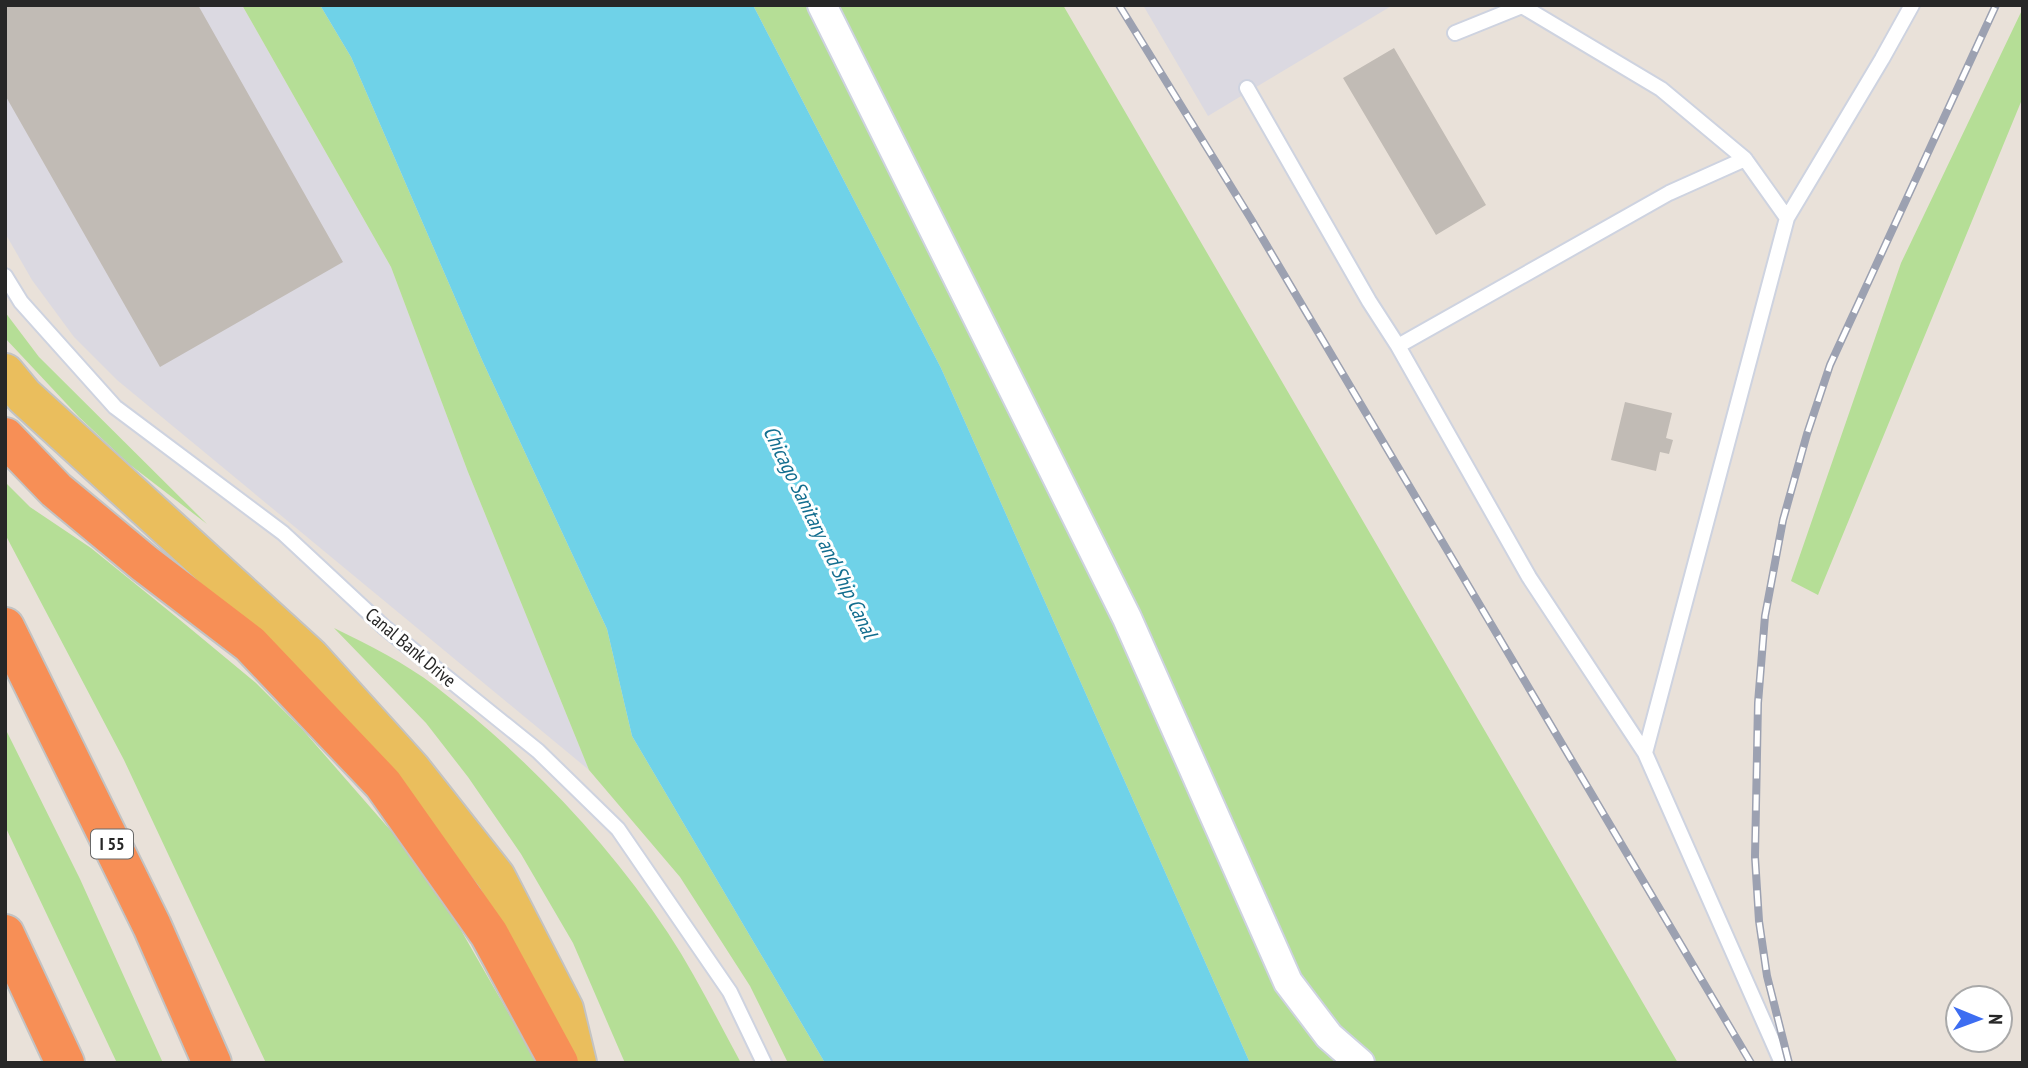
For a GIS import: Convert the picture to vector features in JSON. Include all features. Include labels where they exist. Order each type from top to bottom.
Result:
[{"type":"highway","points":[[5,437],[56,490],[144,563],[250,645],[383,784],[489,934],[559,1063]]},
{"type":"highway","name":"I 55","points":[[5,627],[152,926],[212,1063]]},
{"type":"highway","points":[[5,934],[65,1063]]},
{"type":"main road","points":[[5,373],[34,405],[310,657],[411,769],[496,877],[564,1009],[577,1063]]},
{"type":"street","points":[[822,5],[1127,618],[1288,982],[1329,1036],[1360,1063]]},
{"type":"lane","points":[[1645,753],[1787,218],[1912,5]]},
{"type":"lane","points":[[1455,33],[1522,6],[1661,89],[1745,159],[1787,218]]},
{"type":"lane","points":[[1247,88],[1529,577],[1645,753],[1782,1063]]},
{"type":"lane","points":[[1398,346],[1669,193],[1745,159]]},
{"type":"lane","name":"Canal Bank Drive","points":[[5,276],[21,302],[115,407],[282,533],[384,627],[538,751],[618,829],[730,992],[764,1063]]},
{"type":"shaded area","points":[[5,5],[242,5],[391,267],[468,472],[589,770],[117,380],[74,337],[32,280],[5,233]]},
{"type":"shaded area","points":[[1143,5],[1393,5],[1208,116]]},
{"type":"green space","points":[[242,5],[320,5],[351,57],[482,360],[607,629],[632,736],[825,1063],[788,1063],[750,986],[680,877],[589,770],[468,472],[391,267]]},
{"type":"green space","points":[[753,5],[1063,5],[1678,1063],[1250,1063],[941,368]]},
{"type":"green space","points":[[2023,8],[2023,97],[1818,595],[1791,581],[1901,263]]},
{"type":"green space","points":[[5,312],[39,357],[207,524],[129,464],[79,417],[5,338]]},
{"type":"green space","points":[[5,482],[30,507],[91,548],[256,683],[302,729],[405,847],[458,925],[537,1063],[266,1063],[124,760],[5,534]]},
{"type":"green space","points":[[334,628],[399,662],[435,686],[500,740],[562,800],[618,864],[668,933],[741,1063],[625,1063],[573,943],[521,854],[468,777],[426,723]]},
{"type":"green space","points":[[5,728],[80,879],[163,1063],[117,1063],[5,826]]},
{"type":"water","name":"Chicago Sanitary and Ship Canal","points":[[320,5],[753,5],[941,368],[1250,1063],[825,1063],[632,736],[607,629],[482,360],[351,57]]},
{"type":"building","points":[[5,5],[198,5],[343,262],[160,367],[5,95]]},
{"type":"building","points":[[1394,48],[1486,205],[1436,235],[1343,78]]},
{"type":"building","points":[[1625,402],[1672,413],[1666,438],[1673,440],[1669,454],[1660,452],[1656,471],[1611,460]]},
{"type":"railway","points":[[1119,5],[1251,219],[1751,1063]]},
{"type":"railway","points":[[1789,1063],[1767,976],[1759,921],[1755,857],[1758,703],[1765,616],[1783,520],[1830,365],[1996,5]]}]
